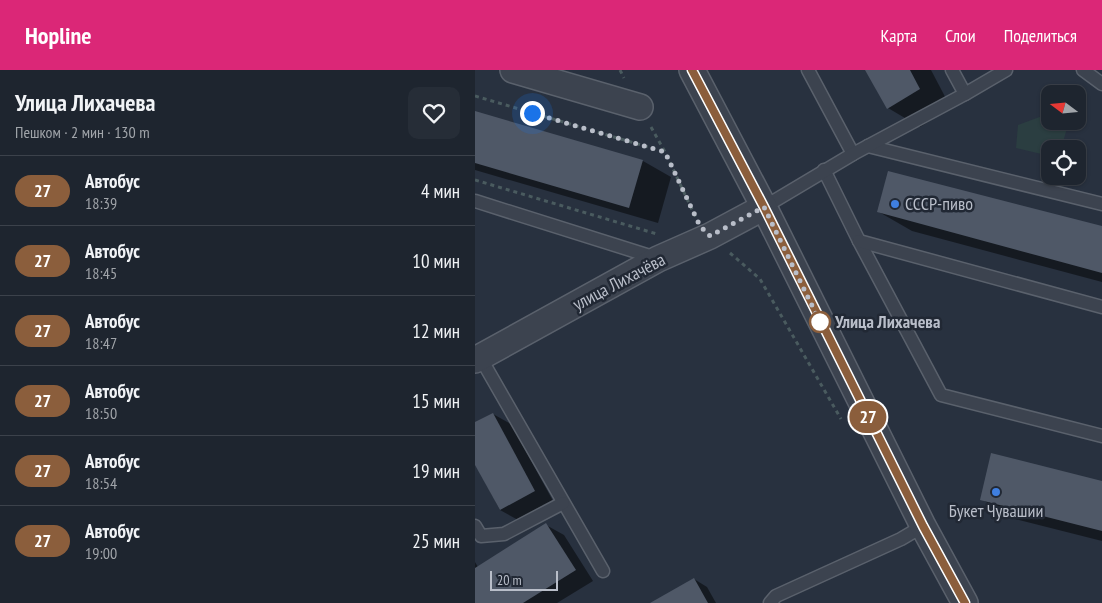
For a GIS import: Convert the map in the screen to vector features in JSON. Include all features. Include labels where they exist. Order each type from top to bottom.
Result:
[{"type":"street","points":[[513,70],[640,107]]},
{"type":"street","points":[[692,70],[764,207],[923,526],[965,603]]},
{"type":"street","name":"улица Лихачёва","points":[[477,359],[660,248],[710,236],[764,207]]},
{"type":"lane","points":[[807,70],[853,154]]},
{"type":"lane","points":[[952,70],[965,94]]},
{"type":"lane","points":[[764,207],[824,170],[1006,70]]},
{"type":"lane","points":[[1083,70],[1102,84]]},
{"type":"lane","points":[[867,146],[1102,204]]},
{"type":"lane","points":[[824,170],[859,242],[941,395],[1102,436]]},
{"type":"lane","points":[[475,201],[660,248]]},
{"type":"lane","points":[[859,242],[1102,307]]},
{"type":"lane","points":[[477,359],[603,571]]},
{"type":"lane","points":[[475,526],[481,536],[504,534],[563,503]]},
{"type":"lane","points":[[770,603],[775,596],[901,539],[923,526]]},
{"type":"path","points":[[620,70],[665,152],[700,226],[760,279],[844,424]]},
{"type":"path","points":[[475,96],[665,152]]},
{"type":"path","points":[[475,180],[660,248]]},
{"type":"shaded area","points":[[1041,116],[1041,130],[1066,130],[1064,140],[1041,140],[1041,154],[1016,148],[1018,125]]},
{"type":"building","points":[[865,70],[910,70],[920,89],[887,109]]},
{"type":"building","points":[[475,111],[643,160],[629,208],[475,163]]},
{"type":"building","points":[[888,171],[1102,226],[1102,273],[877,212]]},
{"type":"building","points":[[493,413],[535,491],[500,510],[475,465],[475,422]]},
{"type":"building","points":[[991,453],[1102,481],[1102,531],[980,500]]},
{"type":"building","points":[[546,523],[576,570],[523,603],[475,603],[475,568]]},
{"type":"building","points":[[694,578],[708,603],[650,603]]},
{"type":"bus line","name":"27","points":[[692,70],[764,207],[923,526],[965,603]]},
{"type":"place","name":"СССР-пиво","points":[[895,204]]},
{"type":"place","name":"Улица Лихачева","points":[[820,322]]},
{"type":"place","name":"Букет Чувашии","points":[[996,492]]},
{"type":"route","points":[[532,113],[665,152],[700,226],[710,236],[764,207],[820,322]]}]
